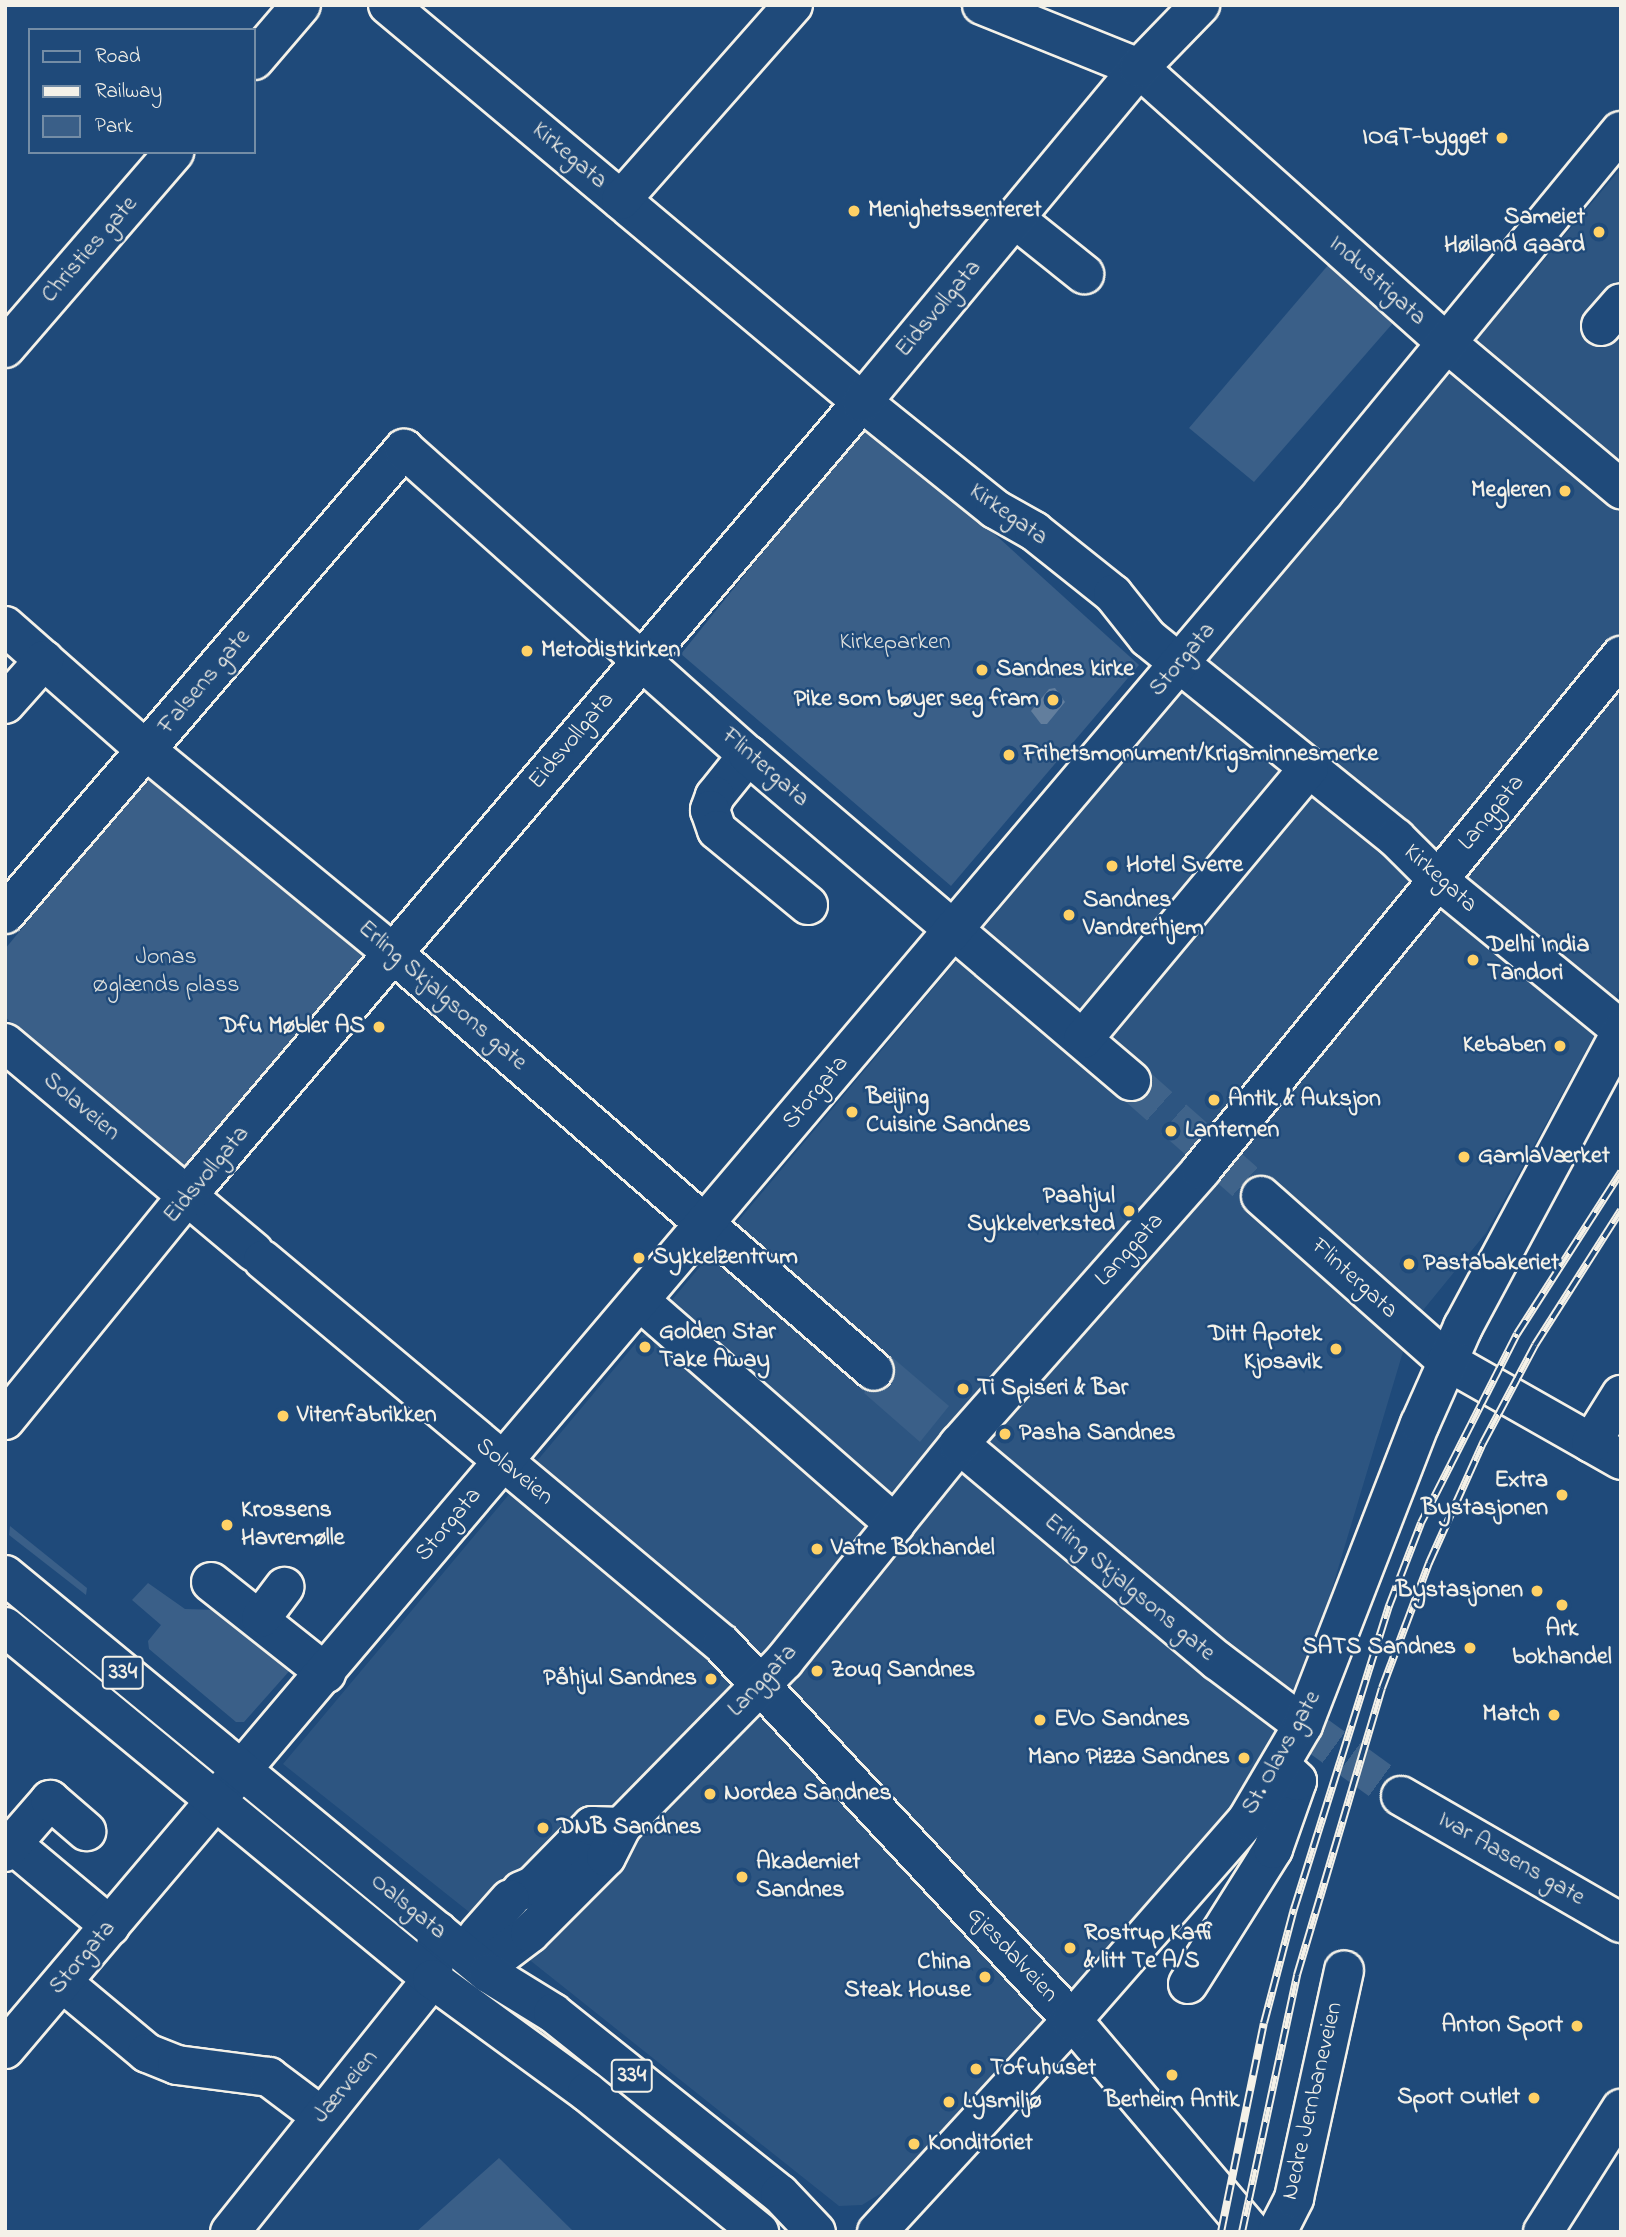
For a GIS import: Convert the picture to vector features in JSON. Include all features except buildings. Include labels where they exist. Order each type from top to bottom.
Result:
[{"type":"street","points":[[256,58],[301,5]]},
{"type":"street","name":"Kirkegata","points":[[388,5],[862,402],[995,509],[1034,531],[1113,594],[1148,638],[1396,838],[1438,880],[1621,1031]]},
{"type":"street","points":[[621,200],[793,5]]},
{"type":"street","name":"Industrigata","points":[[982,5],[1139,68],[1448,344],[1621,489]]},
{"type":"street","name":"Eidsvollgata","points":[[5,1420],[187,1197],[395,955],[640,660],[862,402],[1188,12]]},
{"type":"street","name":"Storgata","points":[[5,2049],[1181,663],[1448,344],[1621,131]]},
{"type":"street","name":"Christies gate","points":[[5,348],[172,154]]},
{"type":"street","points":[[1014,218],[1084,274]]},
{"type":"street","name":"Flintergata","points":[[404,449],[748,755],[955,927],[1131,1081]]},
{"type":"street","name":"Falsens gate","points":[[5,914],[404,449]]},
{"type":"street","name":"Erling Skjalgsons gate","points":[[5,626],[147,751],[395,955],[874,1371]]},
{"type":"street","name":"Langgata","points":[[489,1945],[529,1900],[606,1857],[621,1827],[762,1686],[959,1444],[1200,1170],[1621,656]]},
{"type":"street","points":[[5,704],[44,660]]},
{"type":"street","points":[[748,755],[715,796],[710,810],[717,830],[808,905]]},
{"type":"street","points":[[1083,1039],[1309,768]]},
{"type":"street","name":"St. Olavs gate","points":[[877,2232],[1072,2020],[1247,1820],[1303,1725],[1447,1362],[1621,1031]]},
{"type":"street","name":"Solaveien","points":[[5,1043],[722,1644],[762,1686]]},
{"type":"street","name":"Flintergata","points":[[1261,1196],[1447,1362],[1606,1451]]},
{"type":"street","points":[[640,1301],[895,1524]]},
{"type":"street","points":[[1606,1451],[1621,1395]]},
{"type":"street","name":"Erling Skjalgsons gate","points":[[959,1444],[1218,1661],[1303,1725]]},
{"type":"street","name":"Oalsgata","points":[[5,1575],[488,1973],[575,2030],[779,2194],[816,2232]]},
{"type":"street","points":[[211,1582],[261,1618],[326,1673]]},
{"type":"street","points":[[261,1618],[284,1587]]},
{"type":"street","name":"Oalsgata","points":[[5,1627],[432,1979],[557,2068],[759,2232]]},
{"type":"street","name":"Gjesdalveien","points":[[762,1686],[1072,2020],[1252,2232]]},
{"type":"street","points":[[1188,1984],[1273,1849],[1297,1781],[1280,1765]]},
{"type":"street","name":"Ivar Aasens gate","points":[[1401,1796],[1621,1923]]},
{"type":"street","points":[[86,1831],[50,1800],[8,1848],[110,1926]]},
{"type":"street","points":[[432,1979],[438,1931]]},
{"type":"street","name":"Nedre Jernbaneveien","points":[[1277,2232],[1294,2198],[1344,1970]]},
{"type":"street","name":"Jærveien","points":[[230,2232],[432,1979]]},
{"type":"street","points":[[63,1983],[148,2053],[177,2065],[269,2077],[321,2116]]},
{"type":"street","points":[[1543,2232],[1621,2109]]},
{"type":"shaded area","points":[[1621,168],[1621,987],[1486,1233],[1411,1325],[1290,1729],[1249,1808],[916,2172],[862,2205],[839,2206],[283,1764]]},
{"type":"shaded area","points":[[1055,688],[1065,702],[1047,724],[1041,724],[1031,711],[1049,689]]},
{"type":"green space","points":[[1329,264],[1393,323],[1254,482],[1189,428]]},
{"type":"green space","name":"Kirkeparken","points":[[869,420],[1139,665],[951,886],[681,654]]},
{"type":"green space","name":"Jonas Øglænds plass","points":[[150,772],[362,956],[183,1168],[5,1017],[5,949]]},
{"type":"green space","points":[[893,1358],[949,1406],[920,1442],[864,1393]]},
{"type":"green space","points":[[10,1526],[87,1588],[86,1595],[9,1535]]},
{"type":"green space","points":[[148,1583],[185,1609],[221,1610],[292,1668],[244,1722],[236,1722],[149,1649],[148,1641],[161,1625],[132,1600]]},
{"type":"green space","points":[[499,2158],[574,2232],[416,2232]]},
{"type":"tunnel","points":[[1131,1081],[1261,1196]]},
{"type":"tunnel","points":[[1303,1725],[1401,1796]]},
{"type":"railway","points":[[1221,2232],[1264,2023],[1294,1909],[1389,1606],[1421,1523],[1517,1334],[1621,1172]]},
{"type":"railway","points":[[1242,2232],[1297,1975],[1382,1688],[1429,1563],[1483,1443],[1535,1345],[1621,1210]]},
{"type":"place","name":"IOGT-bygget","points":[[1502,138]]},
{"type":"place","name":"Menighetssenteret","points":[[854,211]]},
{"type":"place","name":"Sameiet Høiland Gaard","points":[[1599,232]]},
{"type":"place","name":"Megleren","points":[[1565,491]]},
{"type":"place","name":"Metodistkirken","points":[[527,651]]},
{"type":"place","name":"Sandnes kirke","points":[[982,670]]},
{"type":"place","name":"Pike som bøyer seg fram","points":[[1053,700]]},
{"type":"place","name":"Frihetsmonument/Krigsminnesmerke","points":[[1009,755]]},
{"type":"place","name":"Hotel Sverre","points":[[1112,866]]},
{"type":"place","name":"Sandnes Vandrerhjem","points":[[1069,915]]},
{"type":"place","name":"Delhi India Tandori","points":[[1473,960]]},
{"type":"place","name":"Dfu Møbler AS","points":[[379,1027]]},
{"type":"place","name":"Kebaben","points":[[1560,1046]]},
{"type":"place","name":"Antik & Auksjon","points":[[1214,1100]]},
{"type":"place","name":"Beijing Cuisine Sandnes","points":[[852,1112]]},
{"type":"place","name":"Lanternen","points":[[1171,1131]]},
{"type":"place","name":"GamlaVærket","points":[[1464,1157]]},
{"type":"place","name":"Paahjul Sykkelverksted","points":[[1129,1211]]},
{"type":"place","name":"Sykkelzentrum","points":[[639,1258]]},
{"type":"place","name":"Pastabakeriet","points":[[1409,1264]]},
{"type":"place","name":"Golden Star Take Away","points":[[645,1347]]},
{"type":"place","name":"Ditt Apotek Kjosavik","points":[[1336,1349]]},
{"type":"place","name":"Ti Spiseri & Bar","points":[[963,1389]]},
{"type":"place","name":"Vitenfabrikken","points":[[283,1416]]},
{"type":"place","name":"Pasha Sandnes","points":[[1005,1434]]},
{"type":"place","name":"Extra Bystasjonen","points":[[1562,1495]]},
{"type":"place","name":"Krossens Havremølle","points":[[227,1525]]},
{"type":"place","name":"Vatne Bokhandel","points":[[817,1549]]},
{"type":"place","name":"Bystasjonen","points":[[1537,1591]]},
{"type":"place","name":"Ark bokhandel","points":[[1562,1605]]},
{"type":"place","name":"SATS Sandnes","points":[[1470,1648]]},
{"type":"place","name":"Zouq Sandnes","points":[[817,1671]]},
{"type":"place","name":"Påhjul Sandnes","points":[[711,1679]]},
{"type":"place","name":"Match","points":[[1554,1715]]},
{"type":"place","name":"EVO Sandnes","points":[[1040,1720]]},
{"type":"place","name":"Mano Pizza Sandnes","points":[[1244,1758]]},
{"type":"place","name":"Nordea Sandnes","points":[[710,1794]]},
{"type":"place","name":"DNB Sandnes","points":[[543,1828]]},
{"type":"place","name":"Akademiet Sandnes","points":[[742,1877]]},
{"type":"place","name":"Rostrup Kaffi & litt Te A/S","points":[[1070,1948]]},
{"type":"place","name":"China Steak House","points":[[985,1977]]},
{"type":"place","name":"Anton Sport","points":[[1577,2026]]},
{"type":"place","name":"Tofuhuset","points":[[976,2069]]},
{"type":"place","name":"Berheim Antik","points":[[1172,2075]]},
{"type":"place","name":"Sport Outlet","points":[[1534,2098]]},
{"type":"place","name":"Lysmiljø","points":[[949,2102]]},
{"type":"place","name":"Konditoriet","points":[[914,2144]]}]
